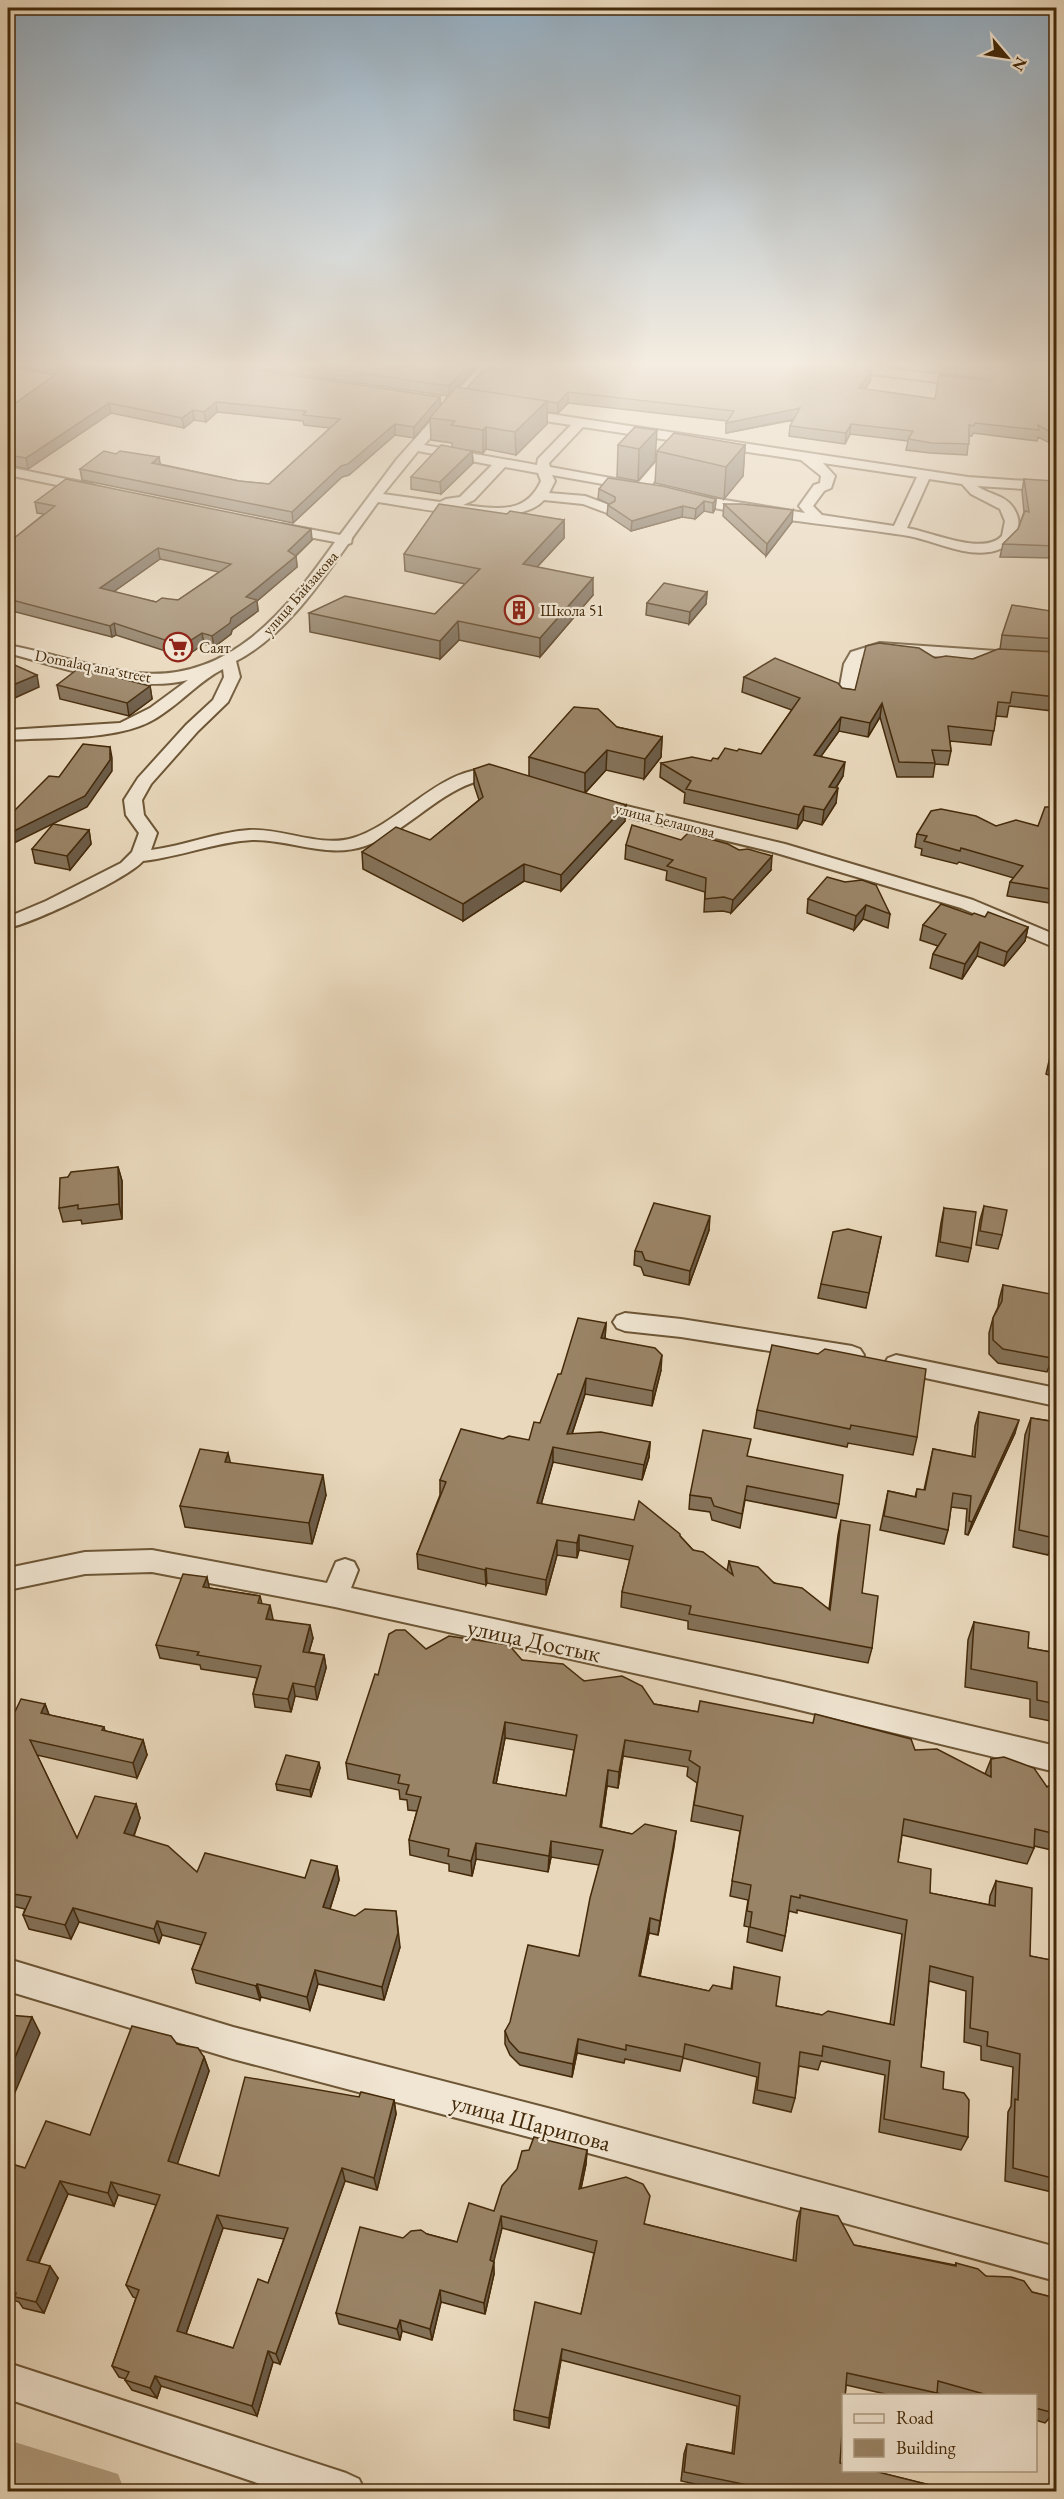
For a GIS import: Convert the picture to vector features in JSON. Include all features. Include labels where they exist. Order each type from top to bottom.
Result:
[{"type":"street","points":[[60,482],[110,492]]},
{"type":"street","name":"улица Байзакова","points":[[8,735],[122,728],[139,722],[179,696],[267,633],[346,540],[387,482]]},
{"type":"street","points":[[435,504],[464,501],[483,482]]},
{"type":"street","points":[[374,497],[486,511],[513,512],[527,508],[542,496],[548,482]]},
{"type":"street","points":[[604,482],[667,492],[748,511],[816,517],[899,530],[987,549],[1004,543],[1012,526],[1012,519],[1007,508],[991,497],[974,491],[968,482]]},
{"type":"street","points":[[642,487],[647,482]]},
{"type":"street","points":[[816,517],[806,506],[827,482]]},
{"type":"street","points":[[899,530],[921,482]]},
{"type":"street","points":[[979,482],[1056,486]]},
{"type":"street","points":[[542,496],[585,501],[606,508]]},
{"type":"street","points":[[272,526],[346,540]]},
{"type":"street","points":[[846,697],[856,655],[880,648],[1056,660]]},
{"type":"street","name":"Domalaq ana street","points":[[8,649],[125,676],[178,678]]},
{"type":"street","name":"улица Байзакова","points":[[178,678],[221,665]]},
{"type":"street","points":[[8,923],[94,884],[127,867],[139,856],[145,847],[148,833],[135,815],[133,800],[144,782],[185,735],[219,702],[232,677],[221,665]]},
{"type":"street","points":[[139,856],[175,852],[240,837],[265,835],[302,842],[345,845],[383,831],[431,799],[480,774],[500,774],[516,780]]},
{"type":"street","name":"улица Белашова","points":[[576,799],[790,852],[967,904],[1056,942]]},
{"type":"street","points":[[625,1323],[681,1328],[842,1353],[1056,1397]]},
{"type":"street","name":"улица Достык","points":[[8,1579],[86,1563],[152,1561],[335,1596],[783,1694],[1056,1759]]},
{"type":"street","points":[[335,1596],[345,1570]]},
{"type":"street","name":"улица Шарипова","points":[[8,1976],[233,2043],[559,2128],[1056,2264]]},
{"type":"street","points":[[8,2381],[346,2492]]},
{"type":"building","points":[[62,482],[79,482],[311,529],[288,551],[296,556],[246,597],[257,600],[231,618],[230,623],[212,636],[202,633],[180,645],[114,623],[110,626],[8,599],[8,543],[55,506],[35,502]],"holes":[[[158,548],[231,564],[178,600],[162,598],[156,602],[100,588]]]},
{"type":"building","points":[[142,482],[245,482],[269,484],[272,482],[324,482],[292,512]]},
{"type":"building","points":[[605,482],[632,482],[716,499],[713,503],[704,501],[696,509],[683,506],[632,521],[608,505],[615,501],[615,497],[599,489]]},
{"type":"building","points":[[1024,482],[1054,482],[1056,546],[1003,544],[1018,529],[1025,511],[1029,512]]},
{"type":"building","points":[[439,504],[507,514],[510,511],[564,520],[523,564],[593,578],[540,638],[458,621],[440,641],[309,613],[345,596],[435,614],[480,569],[404,554]]},
{"type":"building","points":[[724,504],[742,504],[793,510],[767,544]]},
{"type":"building","points":[[664,583],[707,592],[690,612],[647,603]]},
{"type":"building","points":[[1012,605],[1051,611],[1050,615],[1056,617],[1056,639],[1002,635]]},
{"type":"building","points":[[879,643],[919,648],[935,658],[946,656],[973,659],[998,649],[1056,652],[1056,697],[1012,692],[1010,703],[998,702],[994,731],[948,726],[951,751],[932,750],[935,763],[899,762],[882,703],[870,723],[841,717],[814,755],[845,762],[829,787],[838,788],[824,810],[804,806],[799,815],[686,789],[691,781],[661,763],[692,757],[711,761],[713,758],[718,759],[725,748],[761,754],[800,698],[744,677],[775,658],[838,683],[842,688],[855,690],[866,646]]},
{"type":"building","points":[[8,662],[37,675],[8,687]]},
{"type":"building","points":[[79,668],[150,686],[127,703],[57,685]]},
{"type":"building","points":[[574,707],[598,709],[617,727],[662,737],[645,759],[607,750],[585,773],[529,757]]},
{"type":"building","points":[[83,744],[110,747],[110,760],[85,796],[8,834],[8,817],[49,776],[59,777]]},
{"type":"building","points":[[489,764],[626,805],[561,875],[524,864],[463,904],[362,852],[396,827],[430,840],[483,797],[474,769]]},
{"type":"building","points":[[1045,807],[1056,807],[1056,890],[1010,882],[1023,866],[961,848],[960,851],[924,841],[927,836],[917,834],[931,811],[941,809],[976,816],[996,826],[1016,820],[1038,826]]},
{"type":"building","points":[[53,824],[89,830],[67,856],[32,849]]},
{"type":"building","points":[[632,825],[681,840],[688,833],[728,844],[739,850],[748,849],[772,856],[733,900],[724,897],[705,899],[706,878],[667,866],[673,860],[626,845]]},
{"type":"building","points":[[827,877],[845,882],[862,880],[876,885],[890,914],[866,905],[856,916],[808,899]]},
{"type":"building","points":[[941,904],[972,915],[974,913],[985,917],[988,912],[1028,927],[1007,952],[980,942],[965,964],[933,954],[946,934],[923,925]]},
{"type":"building","points":[[1056,1047],[1056,1059],[1050,1057]]},
{"type":"building","points":[[118,1167],[119,1204],[78,1209],[78,1205],[59,1208],[60,1178],[68,1177],[71,1172]]},
{"type":"building","points":[[654,1203],[710,1216],[690,1271],[645,1260],[642,1252],[635,1251]]},
{"type":"building","points":[[984,1206],[1007,1210],[1002,1235],[980,1231]]},
{"type":"building","points":[[944,1208],[976,1212],[971,1248],[940,1242]]},
{"type":"building","points":[[848,1229],[881,1237],[869,1293],[821,1284],[833,1232]]},
{"type":"building","points":[[1003,1285],[1056,1295],[1056,1347],[1053,1346],[1052,1358],[1003,1349],[993,1340],[993,1318],[1002,1301]]},
{"type":"building","points":[[578,1318],[606,1323],[601,1338],[655,1348],[662,1355],[653,1391],[586,1378],[567,1434],[601,1432],[650,1442],[644,1465],[553,1447],[537,1503],[634,1520],[639,1501],[680,1534],[693,1550],[703,1552],[733,1575],[729,1561],[758,1567],[774,1583],[802,1588],[830,1610],[841,1520],[870,1525],[862,1593],[878,1596],[872,1648],[689,1614],[691,1606],[622,1592],[633,1546],[579,1535],[577,1543],[557,1540],[546,1580],[486,1568],[485,1570],[417,1554],[446,1482],[440,1480],[461,1429],[503,1439],[509,1436],[529,1440],[534,1422],[540,1423],[558,1374],[561,1374]]},
{"type":"building","points":[[772,1345],[818,1354],[825,1349],[926,1369],[917,1437],[851,1425],[850,1429],[757,1410]]},
{"type":"building","points":[[979,1412],[1019,1420],[972,1522],[969,1521],[971,1496],[953,1493],[948,1530],[884,1516],[888,1491],[916,1497],[917,1489],[925,1490],[933,1449],[975,1457]]},
{"type":"building","points":[[1031,1418],[1056,1422],[1054,1538],[1019,1530]]},
{"type":"building","points":[[703,1430],[751,1439],[747,1456],[843,1475],[839,1504],[747,1486],[742,1514],[714,1506],[711,1498],[690,1495]]},
{"type":"building","points":[[200,1449],[228,1453],[225,1462],[323,1475],[309,1523],[180,1506]]},
{"type":"building","points":[[183,1574],[207,1577],[203,1587],[260,1596],[258,1603],[270,1605],[266,1619],[310,1625],[303,1652],[324,1655],[315,1687],[293,1683],[288,1699],[253,1694],[261,1666],[156,1645]]},
{"type":"building","points":[[974,1622],[1029,1632],[1028,1648],[1056,1653],[1056,1704],[1037,1700],[1037,1682],[971,1669]]},
{"type":"building","points":[[396,1630],[405,1630],[426,1649],[449,1636],[509,1645],[522,1660],[563,1664],[584,1681],[622,1676],[642,1686],[654,1704],[698,1712],[700,1701],[813,1723],[815,1714],[911,1739],[915,1750],[937,1749],[991,1777],[991,1759],[1004,1757],[1034,1768],[1047,1787],[1056,1782],[1056,1834],[1035,1829],[1034,1848],[904,1819],[898,1862],[931,1869],[930,1893],[995,1906],[996,1881],[1032,1888],[1030,1956],[1056,1961],[1056,2179],[1013,2168],[1015,2099],[1018,2100],[1020,2054],[987,2046],[988,2032],[970,2028],[973,1977],[930,1966],[921,2067],[944,2072],[943,2089],[964,2093],[969,2100],[968,2137],[884,2119],[890,2061],[823,2046],[822,2056],[800,2052],[795,2098],[757,2090],[760,2063],[685,2044],[683,2057],[626,2045],[626,2050],[578,2039],[573,2064],[519,2052],[509,2041],[505,2031],[510,2022],[528,1945],[579,1956],[590,1898],[603,1850],[551,1841],[549,1856],[476,1843],[471,1861],[448,1856],[449,1849],[409,1840],[421,1797],[406,1794],[409,1785],[398,1783],[400,1775],[346,1763],[375,1674],[378,1675],[389,1634]],"holes":[[[505,1722],[577,1735],[566,1796],[493,1783]],[[625,1740],[691,1751],[689,1760],[700,1767],[694,1805],[743,1816],[732,1881],[751,1885],[747,1911],[752,1912],[750,1927],[785,1936],[791,1896],[800,1898],[800,1895],[907,1920],[894,2025],[828,2011],[822,2015],[776,2006],[780,1977],[734,1967],[732,1989],[713,1985],[709,1991],[639,1976],[650,1918],[660,1921],[676,1831],[645,1824],[632,1834],[600,1827],[608,1770],[619,1772]]]},
{"type":"building","points":[[21,1699],[45,1704],[41,1713],[104,1727],[102,1730],[143,1740],[133,1763],[30,1740],[77,1838],[95,1796],[136,1804],[124,1833],[168,1846],[197,1872],[205,1853],[305,1878],[311,1860],[337,1866],[323,1907],[355,1916],[365,1909],[396,1911],[398,1933],[382,1987],[315,1970],[307,1997],[192,1969],[206,1933],[157,1921],[154,1929],[73,1908],[65,1925],[23,1915],[31,1897],[8,1893],[8,1724]]},
{"type":"building","points":[[286,1755],[319,1762],[310,1790],[276,1784]]},
{"type":"building","points":[[8,2015],[32,2017],[8,2074]]},
{"type":"building","points":[[132,2026],[171,2036],[177,2044],[198,2048],[204,2057],[168,2161],[219,2176],[245,2077],[359,2097],[361,2092],[394,2100],[374,2178],[342,2168],[276,2354],[268,2351],[252,2406],[155,2376],[150,2388],[125,2380],[129,2372],[112,2366],[139,2290],[126,2285],[160,2195],[111,2182],[108,2193],[60,2181],[27,2260],[50,2266],[36,2302],[15,2297],[16,2293],[8,2290],[8,2163],[25,2168],[46,2121],[90,2135]],"holes":[[[217,2215],[288,2228],[268,2283],[258,2279],[233,2348],[177,2331]]]},
{"type":"building","points":[[534,2137],[587,2150],[579,2189],[626,2177],[643,2184],[650,2196],[644,2224],[796,2261],[801,2208],[838,2216],[854,2245],[956,2266],[956,2263],[978,2269],[986,2276],[1011,2277],[1024,2281],[1032,2292],[1056,2298],[1054,2413],[1037,2409],[1037,2394],[984,2394],[938,2381],[937,2393],[847,2373],[845,2394],[842,2394],[840,2463],[842,2464],[842,2472],[878,2472],[958,2492],[747,2492],[748,2485],[684,2472],[687,2444],[734,2454],[740,2396],[562,2349],[549,2418],[514,2410],[535,2302],[581,2314],[597,2241],[501,2216],[490,2260],[494,2262],[484,2303],[440,2290],[430,2329],[400,2320],[397,2329],[336,2313],[360,2227],[403,2238],[411,2231],[421,2230],[427,2234],[457,2242],[469,2203],[494,2211],[502,2186],[517,2169],[522,2151],[529,2150]]},
{"type":"waterway","points":[[8,2465],[100,2492]]},
{"type":"place","name":"Школа 51","points":[[519,610]]},
{"type":"place","name":"Саят","points":[[178,647]]}]
